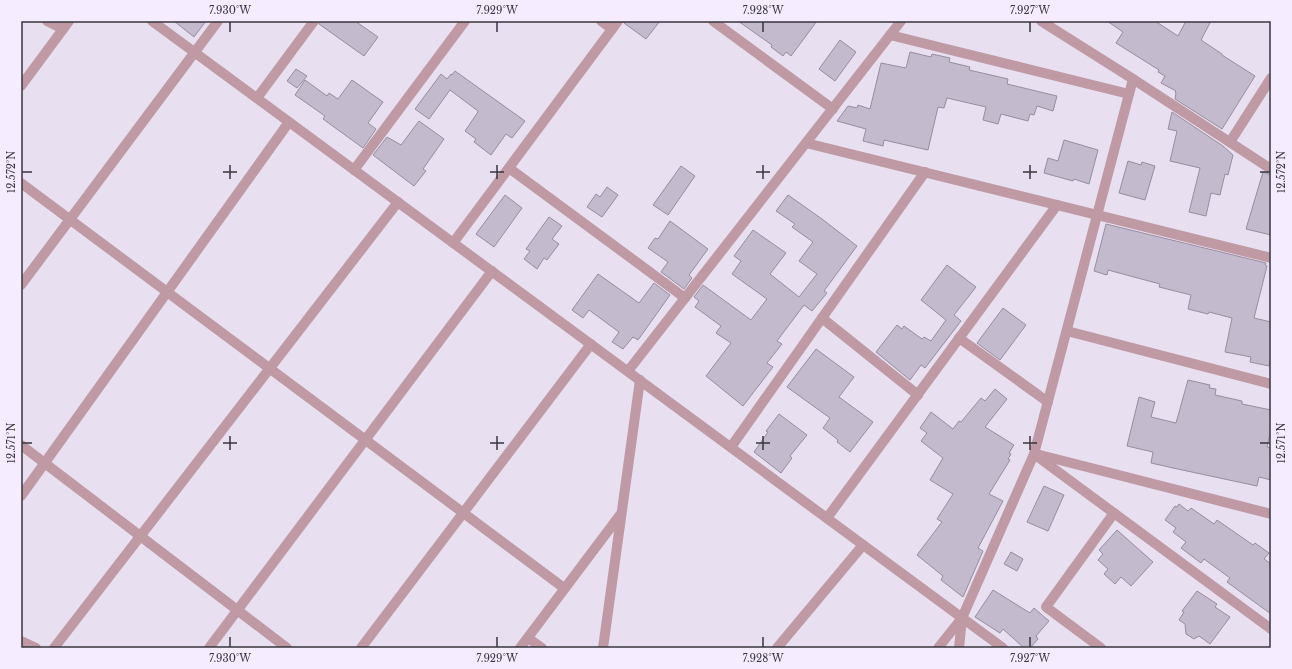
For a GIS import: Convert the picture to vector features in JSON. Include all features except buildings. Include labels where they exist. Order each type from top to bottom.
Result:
[{"type":"street","points":[[47,21],[63,30]]},
{"type":"street","points":[[21,86],[69,21]]},
{"type":"street","points":[[152,21],[1003,648]]},
{"type":"street","points":[[21,285],[218,21]]},
{"type":"street","points":[[257,98],[314,21]]},
{"type":"street","points":[[354,170],[465,21]]},
{"type":"street","points":[[453,243],[615,25],[602,21]]},
{"type":"street","points":[[713,21],[833,109]]},
{"type":"street","points":[[628,372],[901,21]]},
{"type":"street","points":[[1041,21],[1133,78],[1271,168]]},
{"type":"street","points":[[890,35],[1129,94]]},
{"type":"street","points":[[938,648],[962,618],[1034,454],[1133,78]]},
{"type":"street","points":[[1230,142],[1271,78]]},
{"type":"street","points":[[21,496],[289,122]]},
{"type":"street","points":[[806,143],[1271,258]]},
{"type":"street","points":[[509,168],[685,298]]},
{"type":"street","points":[[731,447],[925,172]]},
{"type":"street","points":[[21,183],[564,588]]},
{"type":"street","points":[[54,648],[398,202]]},
{"type":"street","points":[[827,518],[1057,205]]},
{"type":"street","points":[[209,648],[492,271]]},
{"type":"street","points":[[822,318],[918,394]]},
{"type":"street","points":[[1067,331],[1271,384]]},
{"type":"street","points":[[960,338],[1048,402]]},
{"type":"street","points":[[361,648],[591,344]]},
{"type":"street","points":[[603,648],[640,380]]},
{"type":"street","points":[[21,445],[287,648]]},
{"type":"street","points":[[1034,454],[1271,629]]},
{"type":"street","points":[[1034,454],[1271,514]]},
{"type":"street","points":[[1101,648],[1046,607],[1114,513]]},
{"type":"street","points":[[520,648],[621,514]]},
{"type":"street","points":[[777,648],[863,545]]},
{"type":"street","points":[[959,648],[962,618]]},
{"type":"street","points":[[528,638],[542,648]]},
{"type":"street","points":[[21,641],[36,648]]}]
